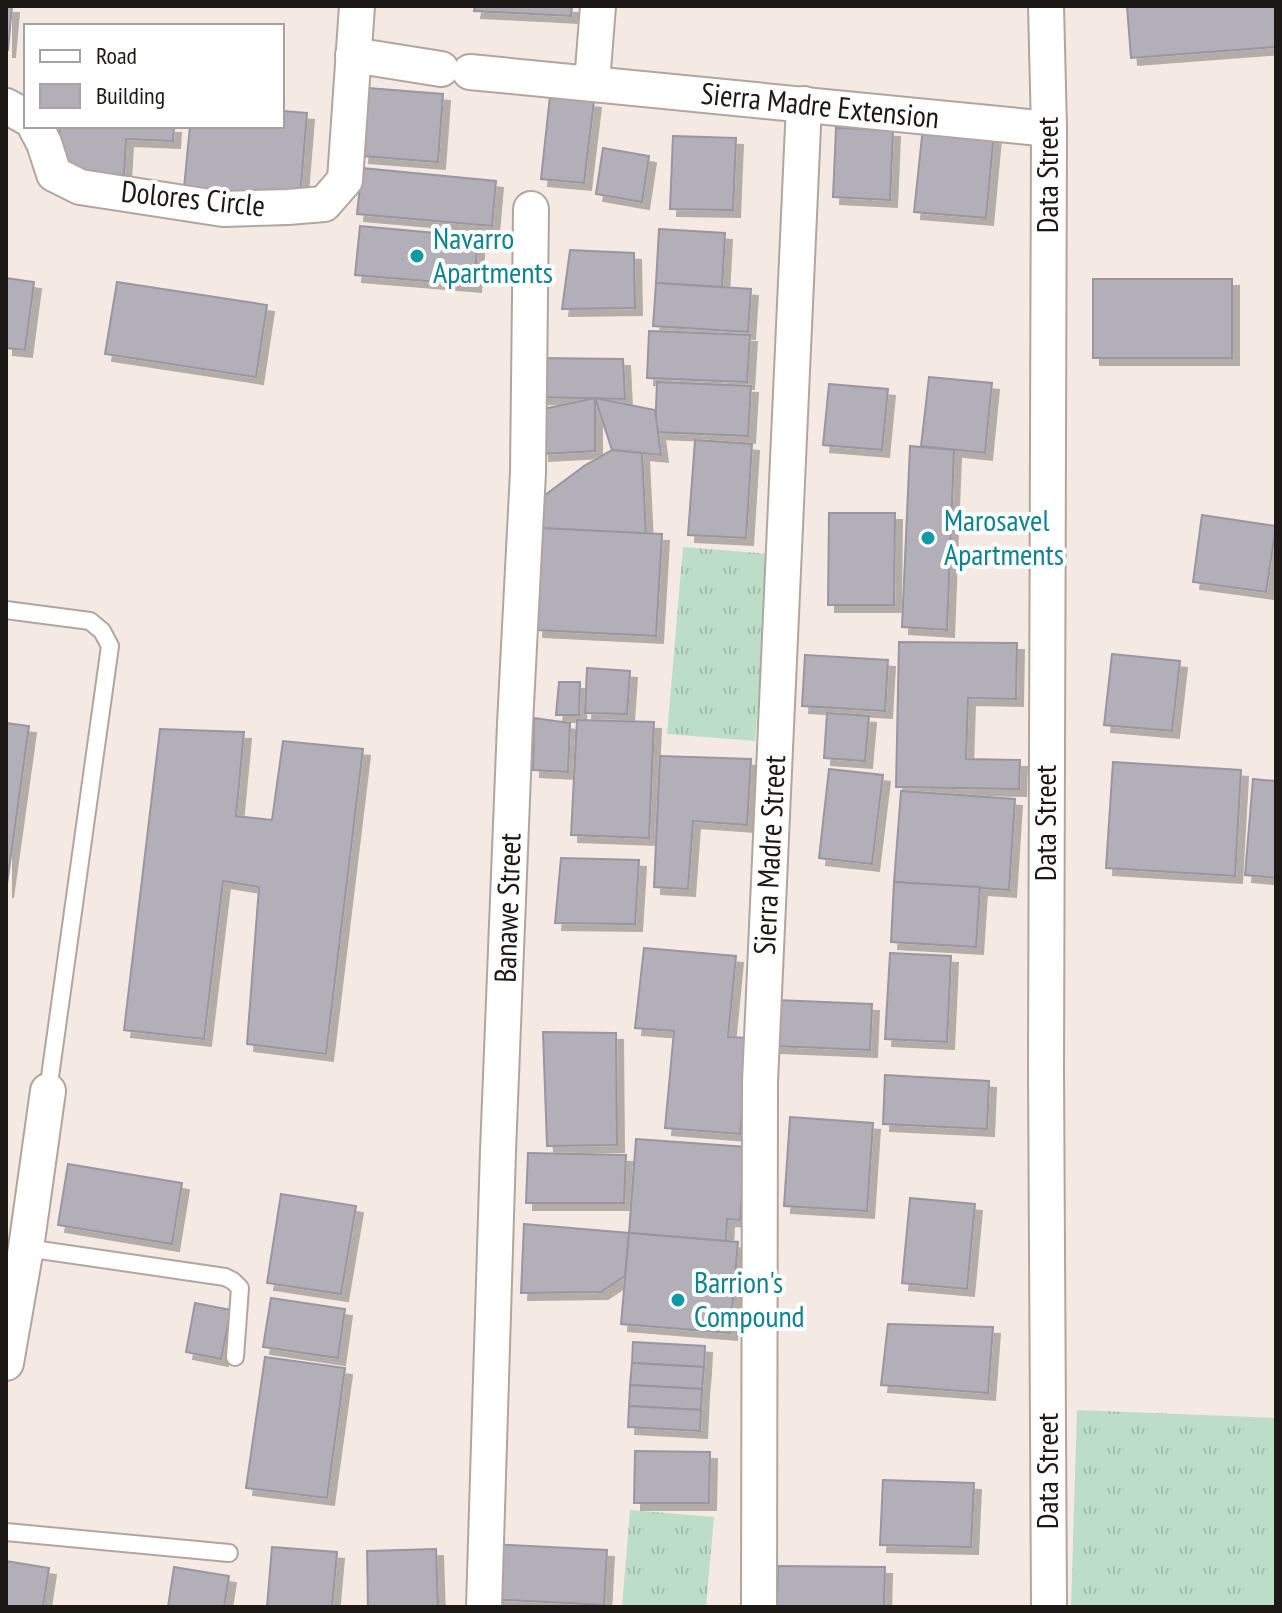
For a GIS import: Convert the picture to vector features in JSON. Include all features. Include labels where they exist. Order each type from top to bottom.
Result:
[{"type":"street","name":"Dolores Circle","points":[[36,128],[54,174],[80,187],[223,209],[324,204],[345,180],[357,6]]},
{"type":"street","points":[[592,83],[598,6]]},
{"type":"street","name":"Data Street","points":[[1047,22],[1049,1607]]},
{"type":"street","name":"Sierra Madre Extension","points":[[353,55],[455,71],[1049,129]]},
{"type":"street","name":"Sierra Madre Street","points":[[759,1607],[760,1082],[804,104]]},
{"type":"street","points":[[6,106],[24,116]]},
{"type":"street","name":"Banawe Street","points":[[484,1607],[498,1135],[528,472],[531,209]]},
{"type":"street","points":[[6,1363],[48,1091]]},
{"type":"lane","points":[[6,610],[90,621],[102,631],[110,646],[48,1091]]},
{"type":"lane","points":[[26,1248],[225,1277],[233,1281],[240,1288],[235,1357]]},
{"type":"lane","points":[[6,1532],[229,1553]]},
{"type":"green space","points":[[683,547],[771,554],[755,741],[667,734]]},
{"type":"green space","points":[[1077,1410],[1276,1418],[1276,1607],[1071,1607]]},
{"type":"green space","points":[[630,1510],[714,1517],[706,1607],[622,1607]]},
{"type":"building","points":[[6,6],[12,6],[8,50],[6,50]]},
{"type":"building","points":[[475,6],[572,6],[571,16],[474,11]]},
{"type":"building","points":[[1127,6],[1276,6],[1276,47],[1131,58]]},
{"type":"building","points":[[368,88],[443,94],[438,162],[362,156]]},
{"type":"building","points":[[550,96],[594,101],[584,183],[541,179]]},
{"type":"building","points":[[284,111],[307,113],[300,199],[184,188],[190,128],[284,128]]},
{"type":"building","points":[[923,127],[994,133],[986,218],[914,212]]},
{"type":"building","points":[[60,128],[174,128],[173,141],[126,139],[124,175],[57,172]]},
{"type":"building","points":[[836,128],[893,130],[890,200],[833,197]]},
{"type":"building","points":[[673,136],[736,138],[733,210],[670,209]]},
{"type":"building","points":[[603,148],[649,156],[642,202],[596,194]]},
{"type":"building","points":[[362,168],[496,181],[492,226],[357,214]]},
{"type":"building","name":"Navarro Apartments","points":[[360,226],[478,237],[474,285],[355,275]]},
{"type":"building","points":[[659,229],[725,233],[722,287],[656,283]]},
{"type":"building","points":[[570,250],[634,253],[635,308],[562,309]]},
{"type":"building","points":[[6,278],[34,282],[25,350],[6,348]]},
{"type":"building","points":[[1093,279],[1232,279],[1232,358],[1093,358]]},
{"type":"building","points":[[117,282],[267,305],[256,377],[105,354]]},
{"type":"building","points":[[656,283],[751,289],[748,332],[653,326]]},
{"type":"building","points":[[649,331],[750,335],[747,382],[647,378]]},
{"type":"building","points":[[538,358],[623,359],[625,399],[534,397]]},
{"type":"building","points":[[929,377],[992,383],[985,453],[921,446]]},
{"type":"building","points":[[657,382],[751,386],[748,436],[655,432]]},
{"type":"building","points":[[829,384],[888,389],[882,450],[823,445]]},
{"type":"building","points":[[595,398],[655,410],[661,455],[612,450]]},
{"type":"building","points":[[595,398],[595,451],[542,454],[543,409]]},
{"type":"building","points":[[695,440],[752,444],[746,538],[688,535]]},
{"type":"building","name":"Marosavel Apartments","points":[[910,446],[954,450],[947,630],[902,627]]},
{"type":"building","points":[[612,450],[642,453],[646,536],[535,528],[533,504],[584,466]]},
{"type":"building","points":[[829,513],[895,513],[894,605],[828,605]]},
{"type":"building","points":[[1202,515],[1276,526],[1266,592],[1193,582]]},
{"type":"building","points":[[541,528],[662,534],[656,636],[536,630]]},
{"type":"building","points":[[899,642],[1017,643],[1016,699],[968,698],[966,759],[1020,760],[1019,789],[896,787]]},
{"type":"building","points":[[1112,654],[1180,661],[1172,731],[1104,725]]},
{"type":"building","points":[[805,655],[888,660],[885,711],[802,706]]},
{"type":"building","points":[[587,668],[630,671],[627,714],[585,713]]},
{"type":"building","points":[[559,682],[580,682],[579,715],[556,715]]},
{"type":"building","points":[[827,713],[869,716],[865,761],[824,758]]},
{"type":"building","points":[[534,718],[570,723],[568,772],[533,770]]},
{"type":"building","points":[[577,720],[654,722],[649,838],[571,835]]},
{"type":"building","points":[[6,723],[29,726],[6,891]]},
{"type":"building","points":[[160,729],[244,732],[236,816],[272,820],[283,741],[363,749],[326,1054],[247,1044],[259,887],[223,881],[204,1039],[124,1030]]},
{"type":"building","points":[[660,756],[751,759],[747,825],[693,821],[688,889],[654,887]]},
{"type":"building","points":[[1113,762],[1241,770],[1235,876],[1106,868]]},
{"type":"building","points":[[829,769],[883,775],[872,864],[819,858]]},
{"type":"building","points":[[1253,779],[1276,781],[1276,878],[1245,875]]},
{"type":"building","points":[[901,791],[1015,799],[1009,890],[894,882]]},
{"type":"building","points":[[561,858],[639,860],[635,924],[555,923]]},
{"type":"building","points":[[894,882],[980,887],[976,947],[891,942]]},
{"type":"building","points":[[644,948],[736,956],[728,1037],[749,1038],[740,1134],[665,1128],[674,1031],[635,1028]]},
{"type":"building","points":[[890,953],[951,956],[947,1042],[885,1039]]},
{"type":"building","points":[[776,1000],[872,1004],[870,1050],[774,1046]]},
{"type":"building","points":[[543,1032],[616,1033],[617,1145],[547,1146]]},
{"type":"building","points":[[885,1075],[989,1081],[987,1129],[883,1124]]},
{"type":"building","points":[[790,1117],[873,1123],[867,1211],[784,1206]]},
{"type":"building","points":[[636,1139],[746,1147],[740,1220],[727,1219],[726,1241],[629,1233]]},
{"type":"building","points":[[528,1153],[626,1155],[624,1203],[526,1203]]},
{"type":"building","points":[[68,1164],[182,1183],[172,1244],[58,1225]]},
{"type":"building","points":[[281,1194],[356,1206],[341,1294],[267,1283]]},
{"type":"building","points":[[910,1198],[975,1204],[967,1289],[902,1283]]},
{"type":"building","points":[[524,1224],[629,1233],[625,1276],[601,1292],[521,1293]]},
{"type":"building","name":"Barrion's Compound","points":[[629,1233],[738,1242],[730,1333],[621,1324]]},
{"type":"building","points":[[271,1298],[345,1309],[338,1358],[263,1347]]},
{"type":"building","points":[[195,1303],[231,1310],[221,1359],[186,1352]]},
{"type":"building","points":[[888,1324],[993,1327],[988,1393],[881,1385]]},
{"type":"building","points":[[633,1342],[705,1346],[704,1367],[632,1363]]},
{"type":"building","points":[[265,1357],[345,1368],[327,1498],[246,1488]]},
{"type":"building","points":[[632,1363],[704,1367],[702,1389],[630,1385]]},
{"type":"building","points":[[630,1385],[702,1389],[701,1410],[629,1406]]},
{"type":"building","points":[[629,1406],[701,1410],[700,1431],[628,1427]]},
{"type":"building","points":[[635,1451],[710,1452],[709,1503],[634,1503]]},
{"type":"building","points":[[883,1480],[974,1483],[971,1547],[880,1545]]},
{"type":"building","points":[[491,1544],[607,1550],[604,1605],[488,1599]]},
{"type":"building","points":[[272,1547],[337,1552],[332,1607],[267,1607]]},
{"type":"building","points":[[436,1549],[438,1607],[368,1607],[367,1551]]},
{"type":"building","points":[[6,1561],[49,1568],[43,1607],[6,1607]]},
{"type":"building","points":[[778,1566],[885,1567],[884,1607],[777,1607]]},
{"type":"building","points":[[174,1567],[229,1576],[224,1607],[168,1607]]},
{"type":"place","name":"Navarro Apartments","points":[[417,256]]},
{"type":"place","name":"Marosavel Apartments","points":[[928,538]]},
{"type":"place","name":"Barrion's Compound","points":[[678,1300]]}]
